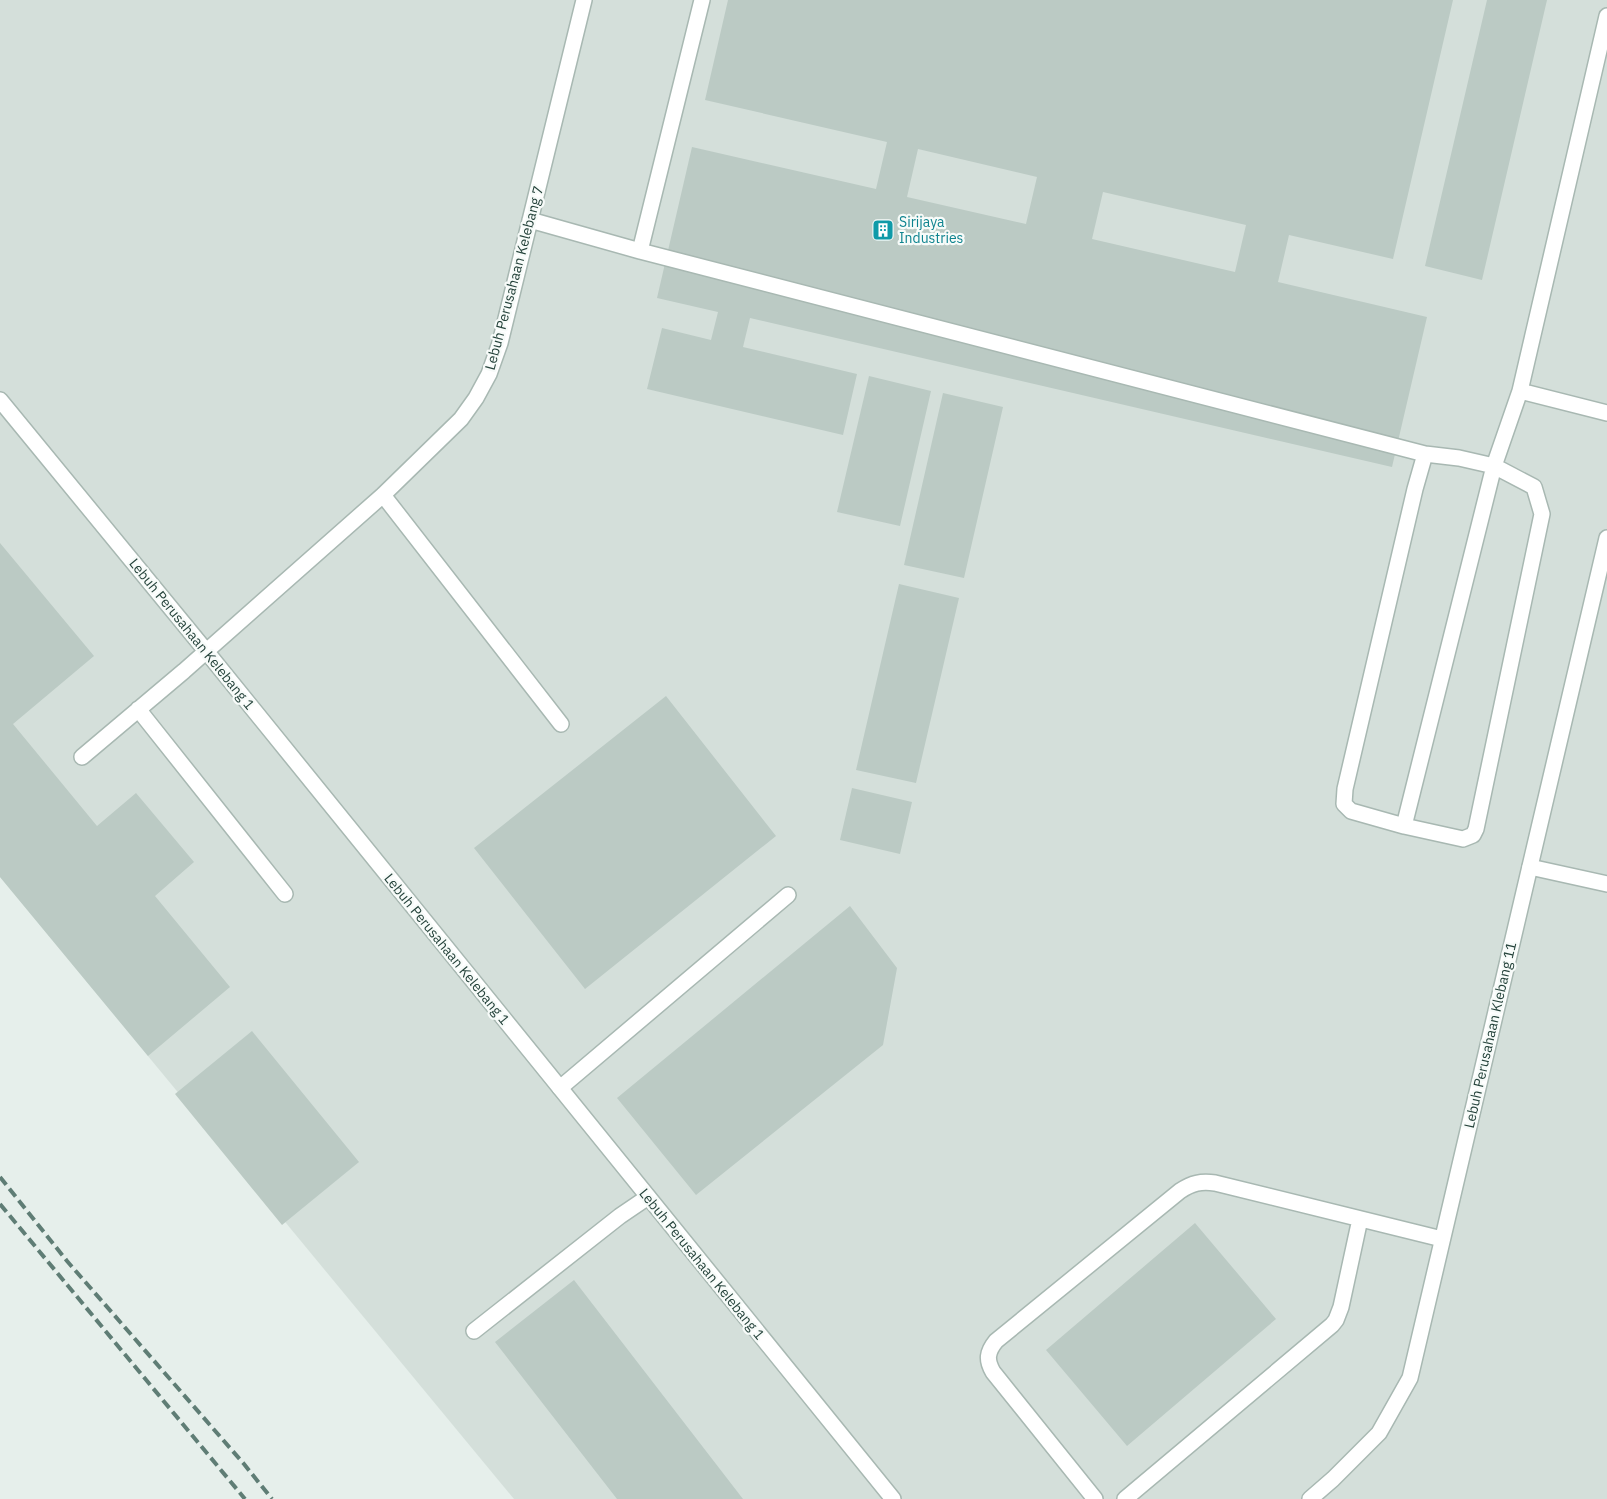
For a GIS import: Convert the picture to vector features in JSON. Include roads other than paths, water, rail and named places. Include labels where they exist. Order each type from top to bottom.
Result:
[{"type":"street","name":"Lebuh Perusahaan Kelebang 7","points":[[82,757],[184,671],[383,495],[461,419],[476,398],[489,374],[500,343],[584,0]]},
{"type":"street","points":[[640,251],[702,0]]},
{"type":"street","points":[[1404,826],[1494,466],[1520,391],[1607,16]]},
{"type":"street","points":[[530,220],[640,251],[1425,454],[1459,458],[1494,466],[1534,486],[1542,514],[1476,829],[1473,835],[1463,839],[1404,826],[1351,811],[1344,804],[1345,789],[1415,489],[1425,454]]},
{"type":"street","points":[[1520,391],[1607,413]]},
{"type":"street","name":"Lebuh Perusahaan Kelebang 1","points":[[0,400],[206,651],[893,1499]]},
{"type":"street","points":[[383,495],[561,724]]},
{"type":"street","name":"Lebuh Perusahaan Klebang 11","points":[[1310,1499],[1379,1433],[1410,1378],[1607,538]]},
{"type":"street","points":[[138,709],[285,894]]},
{"type":"street","points":[[1530,867],[1607,884]]},
{"type":"street","points":[[560,1088],[788,895]]},
{"type":"street","points":[[1095,1499],[992,1372],[988,1356],[990,1348],[996,1341],[1180,1191],[1197,1183],[1215,1183],[1442,1239]]},
{"type":"street","points":[[474,1331],[620,1216],[648,1197]]},
{"type":"street","points":[[1125,1499],[1332,1325],[1342,1307],[1360,1219]]},
{"type":"railway","points":[[0,1177],[67,1261],[244,1464],[272,1499]]},
{"type":"railway","points":[[0,1204],[245,1499]]},
{"type":"place","name":"Sirijaya Industries","points":[[883,230]]}]
